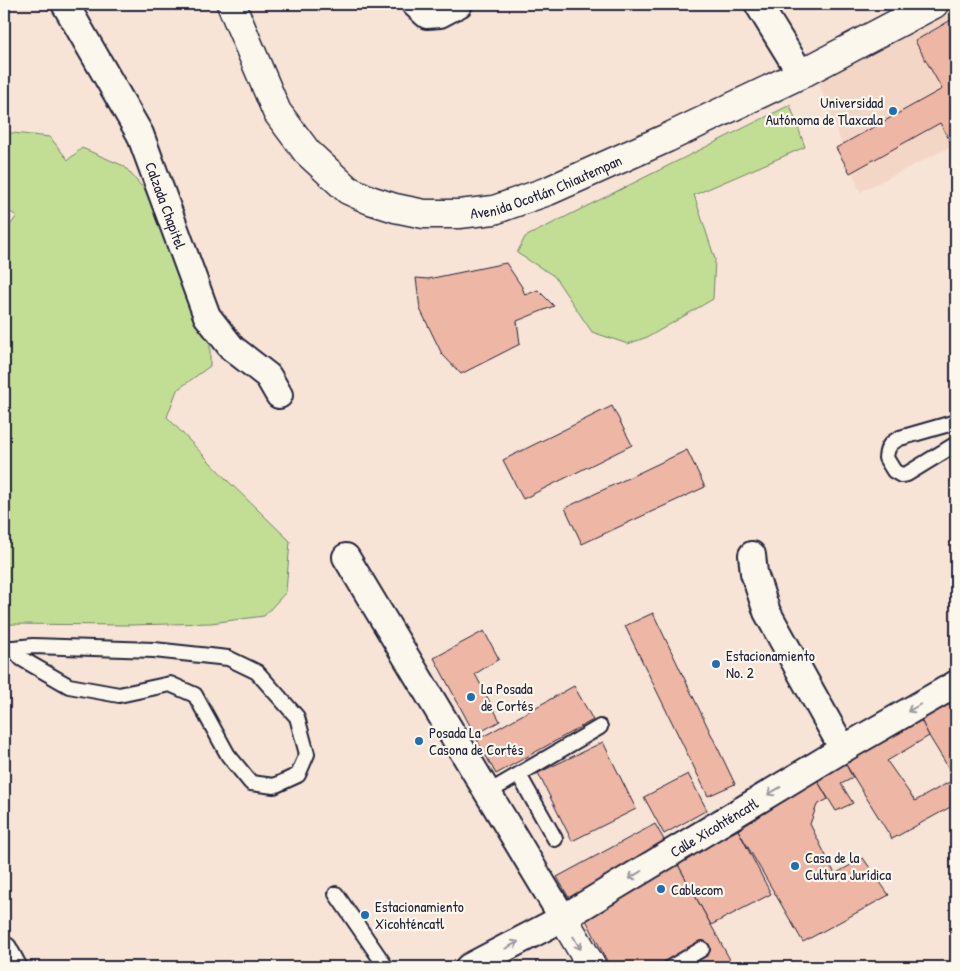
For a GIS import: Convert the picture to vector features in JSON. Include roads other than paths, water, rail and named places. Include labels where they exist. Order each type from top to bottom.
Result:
[{"type":"main road","name":"Avenida Ocotlán Chiautempan","points":[[231,4],[277,112],[306,152],[348,190],[378,203],[424,214],[459,214],[494,210],[548,191],[667,138],[801,74],[934,4]]},
{"type":"main road","points":[[563,918],[592,967]]},
{"type":"street","name":"Calzada Chapitel","points":[[65,4],[140,134],[207,316],[232,348],[268,376],[279,396]]},
{"type":"street","points":[[415,4],[427,15],[440,14],[459,4]]},
{"type":"street","points":[[758,4],[801,74]]},
{"type":"street","points":[[752,555],[754,573],[767,612],[843,749]]},
{"type":"street","points":[[346,557],[563,918]]},
{"type":"street","name":"Calle Xicohténcatl","points":[[469,967],[563,918],[843,749],[956,684]]},
{"type":"street","points":[[4,950],[13,967]]},
{"type":"lane","points":[[956,422],[900,438],[887,448],[886,458],[894,471],[901,475],[907,474],[956,444]]},
{"type":"lane","points":[[33,646],[154,650],[228,658],[257,672],[297,717],[307,754],[298,775],[274,786],[251,783],[228,755],[195,695],[170,684],[119,695],[69,686],[8,649],[33,646]]},
{"type":"lane","points":[[487,793],[600,727]]},
{"type":"lane","points":[[518,775],[556,839]]},
{"type":"lane","points":[[336,894],[386,967]]},
{"type":"lane","points":[[671,967],[702,949]]},
{"type":"place","name":"Universidad Autónoma de Tlaxcala","points":[[893,111]]},
{"type":"place","name":"Estacionamiento No. 2","points":[[716,664]]},
{"type":"place","name":"La Posada de Cortés","points":[[471,697]]},
{"type":"place","name":"Posada La Casona de Cortés","points":[[419,741]]},
{"type":"place","name":"Casa de la Cultura Jurídica","points":[[795,866]]},
{"type":"place","name":"Cablecom","points":[[661,889]]},
{"type":"place","name":"Estacionamiento Xicohténcatl","points":[[365,915]]}]
